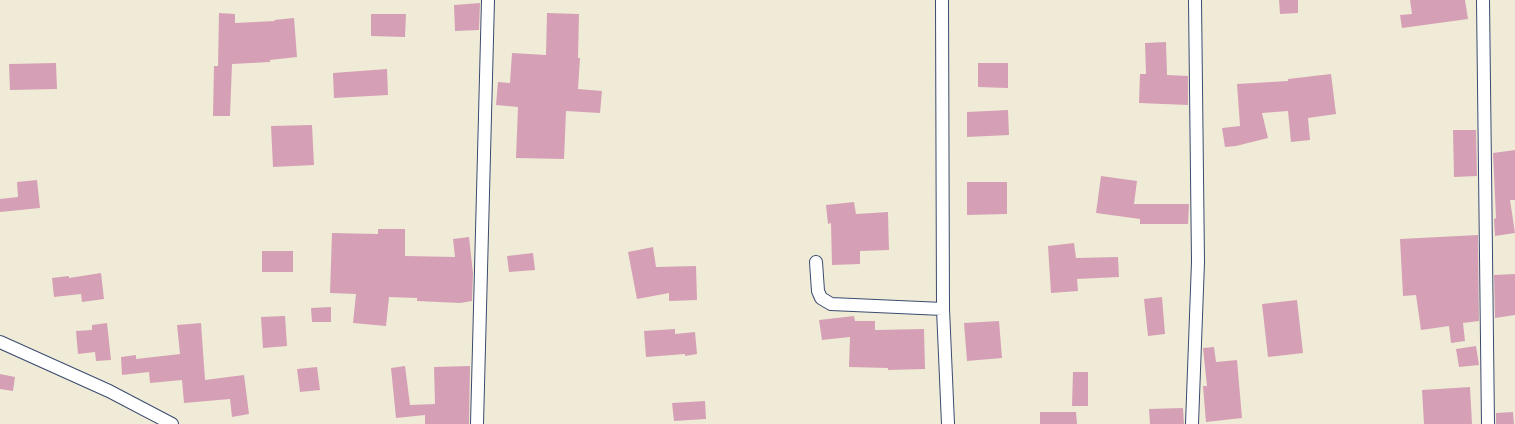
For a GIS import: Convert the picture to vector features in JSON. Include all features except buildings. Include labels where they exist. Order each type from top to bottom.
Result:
[{"type":"street","points":[[477,424],[488,0]]},
{"type":"street","points":[[942,0],[944,309],[948,424]]},
{"type":"street","points":[[1192,424],[1198,262],[1195,0]]},
{"type":"street","points":[[1483,0],[1488,424]]},
{"type":"street","points":[[816,262],[818,291],[821,298],[831,304],[944,309]]},
{"type":"street","points":[[0,342],[109,391],[172,424]]}]
